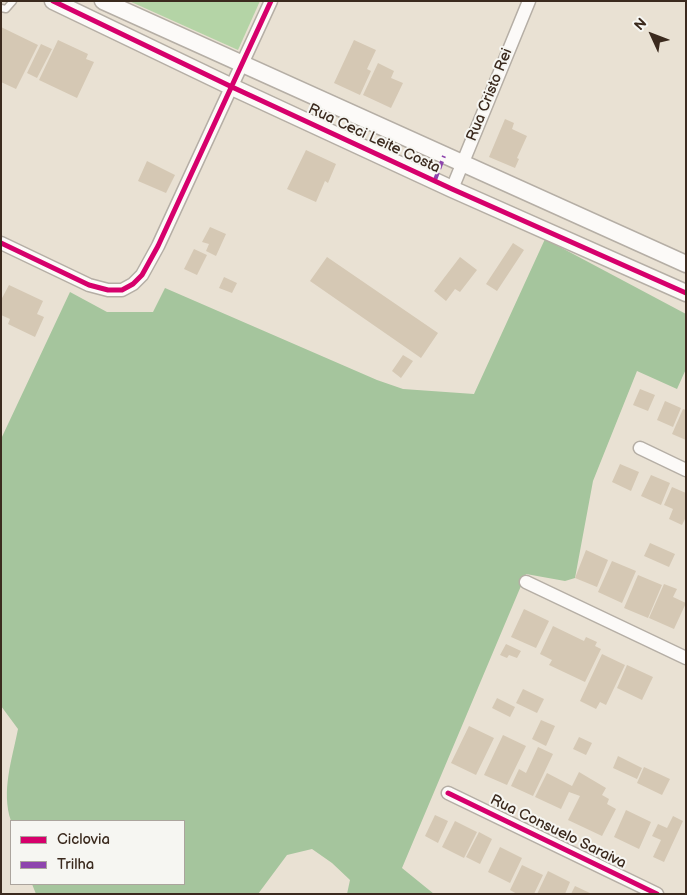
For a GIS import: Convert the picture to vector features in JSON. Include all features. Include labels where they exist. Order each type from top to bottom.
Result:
[{"type":"street","name":"Rua Ceci Leite Costa","points":[[53,1],[232,87],[452,189],[686,294]]},
{"type":"street","name":"Rua Ceci Leite Costa","points":[[103,1],[686,264]]},
{"type":"street","points":[[1,243],[89,285],[108,290],[122,290],[133,284],[142,275],[158,246],[271,1]]},
{"type":"street","name":"Rua Cristo Rei","points":[[452,189],[528,1]]},
{"type":"street","points":[[640,448],[686,470]]},
{"type":"street","points":[[526,582],[686,658]]},
{"type":"street","name":"Rua Consuelo Saraiva","points":[[448,793],[657,894]]},
{"type":"lane","points":[[1,8],[6,9],[13,1]]},
{"type":"green space","points":[[129,1],[260,1],[238,50]]},
{"type":"green space","points":[[545,239],[686,314],[686,369],[677,389],[637,371],[593,481],[575,578],[565,581],[526,574],[402,868],[434,894],[347,894],[350,880],[332,863],[312,849],[287,855],[258,894],[36,894],[32,885],[185,885],[185,820],[11,820],[8,810],[8,775],[18,729],[1,706],[1,439],[70,292],[107,312],[153,312],[165,288],[377,380],[403,389],[474,394]]},
{"type":"building","points":[[1,27],[38,45],[16,89],[1,82]]},
{"type":"building","points":[[58,40],[88,54],[86,59],[94,62],[77,98],[39,80]]},
{"type":"building","points":[[354,40],[376,50],[367,69],[371,71],[360,95],[334,83]]},
{"type":"building","points":[[41,44],[52,49],[37,78],[27,73]]},
{"type":"building","points":[[378,63],[394,71],[391,78],[403,83],[391,108],[363,95]]},
{"type":"building","points":[[505,119],[514,123],[512,129],[527,136],[517,158],[519,159],[515,168],[489,157]]},
{"type":"building","points":[[306,150],[336,164],[328,183],[325,181],[316,202],[287,189]]},
{"type":"building","points":[[147,161],[175,175],[166,193],[138,181]]},
{"type":"building","points":[[210,227],[226,234],[216,256],[206,251],[209,244],[202,242]]},
{"type":"building","points":[[513,243],[524,250],[497,291],[486,284]]},
{"type":"building","points":[[194,249],[207,255],[197,275],[184,269]]},
{"type":"building","points":[[327,257],[438,333],[421,358],[310,281]]},
{"type":"building","points":[[460,257],[477,270],[460,292],[455,289],[446,301],[434,291]]},
{"type":"building","points":[[224,277],[237,283],[232,293],[219,288]]},
{"type":"building","points":[[9,285],[43,301],[37,314],[44,317],[35,337],[8,324],[10,319],[1,315],[1,300]]},
{"type":"building","points":[[403,355],[413,361],[401,378],[392,371]]},
{"type":"building","points":[[640,389],[655,395],[648,411],[633,405]]},
{"type":"building","points":[[665,401],[681,408],[673,427],[657,420]]},
{"type":"building","points":[[683,409],[686,410],[686,440],[672,434]]},
{"type":"building","points":[[620,464],[639,472],[631,491],[612,482]]},
{"type":"building","points":[[651,475],[670,483],[661,505],[641,496]]},
{"type":"building","points":[[672,487],[686,493],[686,517],[682,525],[669,519],[673,509],[664,505]]},
{"type":"building","points":[[650,543],[675,554],[669,567],[644,556]]},
{"type":"building","points":[[586,550],[608,560],[597,587],[575,578]]},
{"type":"building","points":[[612,561],[636,571],[622,603],[598,592]]},
{"type":"building","points":[[638,575],[662,585],[648,618],[624,608]]},
{"type":"building","points":[[664,584],[677,589],[673,597],[686,603],[674,629],[649,618]]},
{"type":"building","points":[[524,609],[549,621],[536,648],[511,637]]},
{"type":"building","points":[[553,626],[584,641],[586,637],[597,642],[595,646],[601,649],[585,682],[549,665],[552,660],[540,654]]},
{"type":"building","points":[[506,644],[521,651],[517,658],[509,655],[507,658],[500,655]]},
{"type":"building","points":[[602,654],[625,665],[606,705],[600,702],[596,709],[580,701]]},
{"type":"building","points":[[627,665],[653,677],[642,700],[617,688]]},
{"type":"building","points":[[523,689],[544,699],[537,713],[516,703]]},
{"type":"building","points":[[497,698],[515,707],[510,717],[492,708]]},
{"type":"building","points":[[541,720],[555,726],[546,746],[532,739]]},
{"type":"building","points":[[469,726],[494,738],[476,775],[451,763]]},
{"type":"building","points":[[503,735],[526,746],[507,785],[484,775]]},
{"type":"building","points":[[579,737],[592,743],[586,755],[573,749]]},
{"type":"building","points":[[538,747],[553,754],[533,796],[511,786],[519,769],[526,773]]},
{"type":"building","points":[[618,756],[642,768],[637,779],[613,768]]},
{"type":"building","points":[[644,767],[670,779],[662,795],[637,783]]},
{"type":"building","points":[[579,772],[606,788],[602,795],[609,799],[607,804],[616,809],[602,836],[568,820],[580,796],[569,792],[561,809],[535,797],[547,773],[572,786]]},
{"type":"building","points":[[626,810],[651,822],[639,849],[614,837]]},
{"type":"building","points":[[435,815],[448,821],[438,843],[425,836]]},
{"type":"building","points":[[673,816],[683,821],[664,862],[653,857],[661,840],[652,836],[658,824],[667,828]]},
{"type":"building","points":[[455,821],[477,832],[464,858],[442,847]]},
{"type":"building","points":[[479,832],[492,839],[480,864],[466,857]]},
{"type":"building","points":[[500,847],[522,858],[510,883],[488,872]]},
{"type":"building","points":[[522,865],[543,875],[534,894],[517,894],[510,890]]},
{"type":"building","points":[[548,871],[570,882],[565,894],[537,894]]},
{"type":"building","points":[[575,886],[592,894],[571,894]]},
{"type":"marked path","points":[[435,180],[444,156]]},
{"type":"cycle path","points":[[53,1],[232,87],[452,189],[686,293]]},
{"type":"cycle path","points":[[1,243],[89,285],[108,290],[122,290],[133,284],[142,275],[158,246],[271,1]]},
{"type":"cycle path","points":[[448,793],[657,894]]}]
